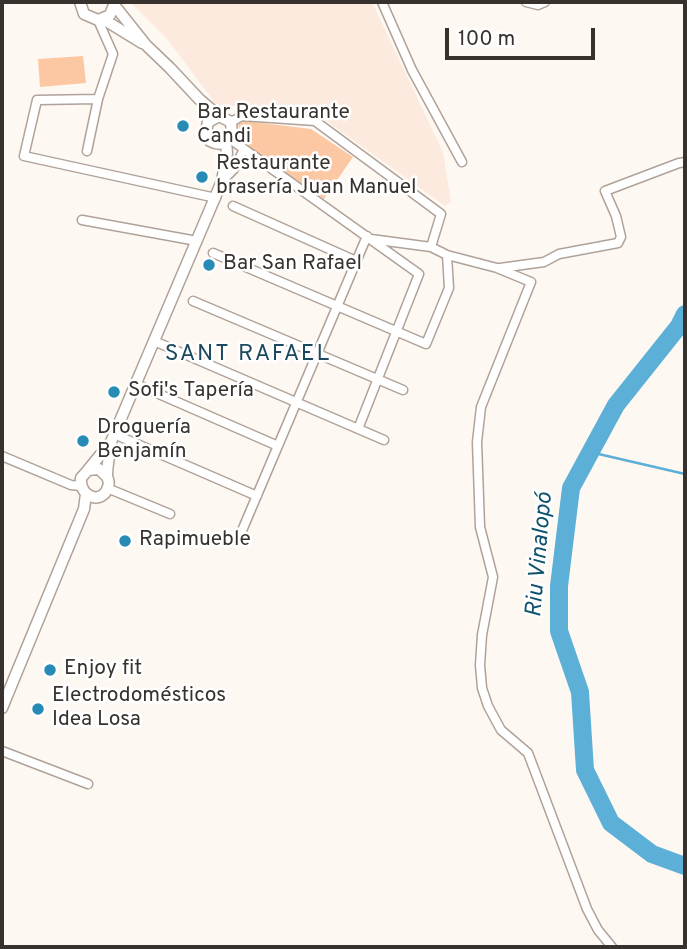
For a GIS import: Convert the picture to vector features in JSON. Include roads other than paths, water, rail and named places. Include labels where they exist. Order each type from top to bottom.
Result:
[{"type":"street","points":[[80,2],[84,14],[146,46]]},
{"type":"street","points":[[382,2],[412,71],[462,162]]},
{"type":"street","points":[[526,2],[538,5],[545,2]]},
{"type":"street","points":[[100,20],[112,13],[115,4]]},
{"type":"street","points":[[2,456],[87,492],[102,495],[107,488],[113,438],[223,176],[224,142],[233,131],[231,122],[219,116],[199,99],[146,46],[115,4]]},
{"type":"street","points":[[87,151],[98,99],[113,54],[100,20]]},
{"type":"street","points":[[98,99],[37,100],[24,156],[216,198]]},
{"type":"street","points":[[199,99],[208,122],[206,135],[244,149],[419,274],[358,429]]},
{"type":"street","points":[[208,122],[219,116]]},
{"type":"street","points":[[231,122],[242,116],[315,121],[441,214],[431,247]]},
{"type":"street","points":[[223,176],[228,177],[244,149]]},
{"type":"street","points":[[497,268],[544,262],[559,254],[618,243],[621,237],[616,216],[605,191],[685,162]]},
{"type":"street","points":[[233,206],[356,261]]},
{"type":"street","points":[[82,220],[197,241]]},
{"type":"street","points":[[369,238],[431,247],[447,255],[497,268],[531,282],[481,407],[477,442],[480,527],[493,576],[482,635],[480,665],[485,697],[501,730],[528,753],[587,909],[598,930],[612,947]]},
{"type":"street","points":[[241,533],[356,261],[369,238]]},
{"type":"street","points":[[213,253],[426,344],[449,288],[447,255]]},
{"type":"street","points":[[193,301],[403,390]]},
{"type":"street","points":[[154,341],[384,440]]},
{"type":"street","points":[[136,384],[278,446]]},
{"type":"street","points":[[2,708],[84,509],[87,492],[83,475],[113,438]]},
{"type":"street","points":[[113,438],[257,496]]},
{"type":"street","points":[[88,470],[99,469],[107,477]]},
{"type":"street","points":[[107,488],[170,514]]},
{"type":"street","points":[[4,753],[88,784]]},
{"type":"waterway","points":[[2,245],[2,271]]},
{"type":"waterway","name":"Riu Vinalopó","points":[[685,314],[679,326],[616,405],[571,488],[559,586],[559,631],[580,692],[585,770],[611,823],[652,854],[685,866]]},
{"type":"waterway","points":[[590,452],[685,474]]},
{"type":"place","name":"Bar Restaurante Candi","points":[[183,126]]},
{"type":"place","name":"Restaurante brasería Juan Manuel","points":[[202,177]]},
{"type":"place","name":"Bar San Rafael","points":[[209,265]]},
{"type":"place","name":"Sofi's Tapería","points":[[114,392]]},
{"type":"place","name":"Droguería Benjamín","points":[[83,441]]},
{"type":"place","name":"Rapimueble","points":[[125,541]]},
{"type":"place","name":"Enjoy fit","points":[[50,670]]},
{"type":"place","name":"Electrodomésticos Idea Losa","points":[[38,709]]},
{"type":"district","name":"SANT RAFAEL","points":[[248,355]]}]
